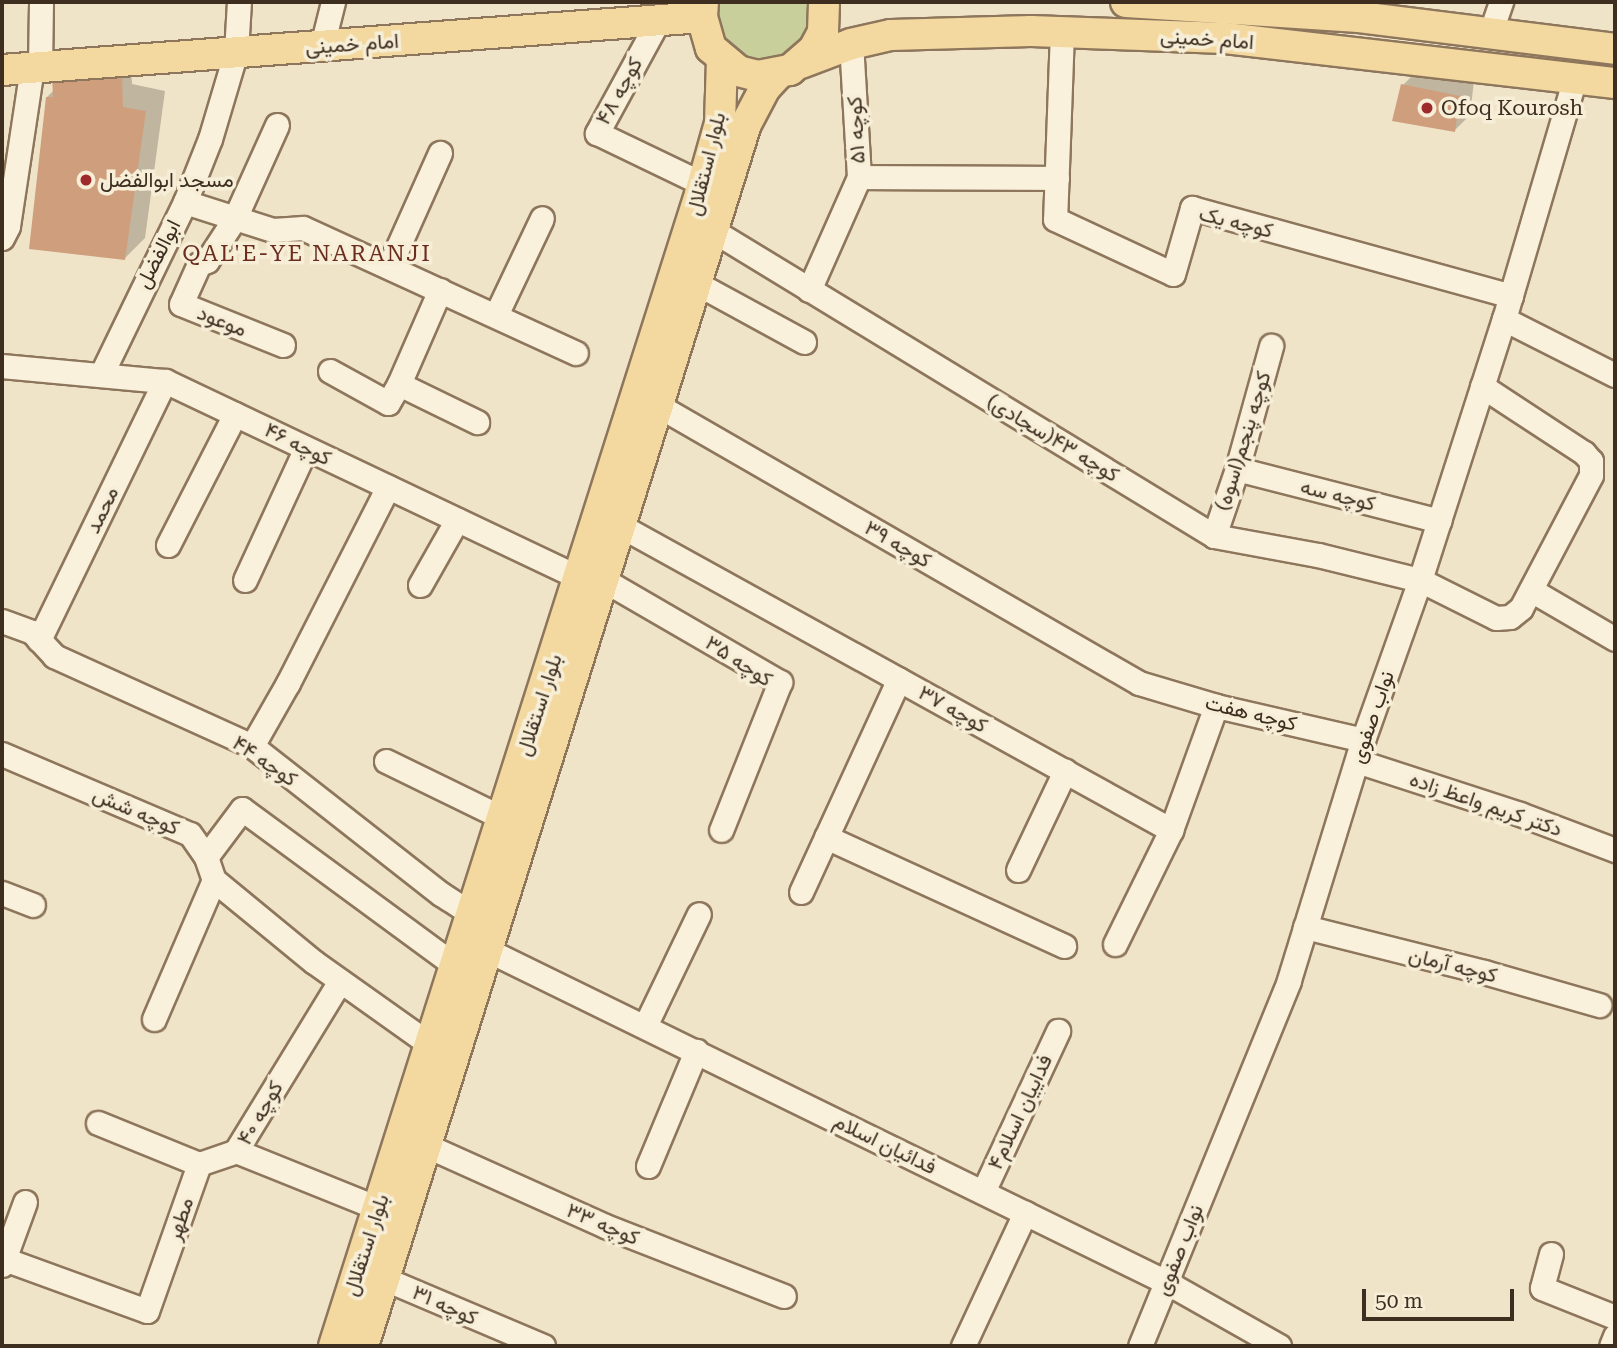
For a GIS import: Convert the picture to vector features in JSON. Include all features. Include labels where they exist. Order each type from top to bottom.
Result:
[{"type":"main road","name":"بلوار استقلال","points":[[363,1346],[425,1145],[470,942],[503,818],[590,578],[619,525],[746,124],[765,89],[814,50],[823,32],[824,2]]},
{"type":"main road","name":"امام خمینی","points":[[1126,2],[1361,10],[1490,34],[1615,49]]},
{"type":"main road","name":"امام خمینی","points":[[2,70],[658,20],[702,9]]},
{"type":"main road","points":[[702,9],[711,48],[722,60],[748,73],[789,69]]},
{"type":"main road","name":"امام خمینی","points":[[789,69],[851,44],[891,35],[1062,32],[1225,38],[1615,83]]},
{"type":"main road","name":"بلوار استقلال","points":[[334,1346],[430,1045],[470,942],[590,578],[720,122],[722,60]]},
{"type":"street","points":[[2,237],[8,226],[36,67],[41,2]]},
{"type":"street","points":[[236,52],[239,2]]},
{"type":"street","points":[[323,46],[333,2]]},
{"type":"street","points":[[1490,34],[1501,2]]},
{"type":"street","name":"کوچه ۴۸","points":[[658,20],[597,133],[703,184]]},
{"type":"street","points":[[859,177],[1057,178],[1062,32]]},
{"type":"street","name":"کوچه ۵۱","points":[[809,290],[859,177],[851,44]]},
{"type":"street","name":"ابوالفضل","points":[[102,374],[185,202],[211,139],[236,52]]},
{"type":"street","name":"نواب صفوی","points":[[1140,1346],[1289,980],[1360,751],[1420,580],[1504,319],[1575,78]]},
{"type":"street","points":[[235,218],[276,125]]},
{"type":"street","points":[[389,267],[440,153]]},
{"type":"street","name":"کوچه یک","points":[[1057,178],[1055,219],[1173,274],[1192,208],[1511,296]]},
{"type":"street","points":[[185,202],[273,230],[303,228],[576,352]]},
{"type":"street","name":"موعود","points":[[235,218],[207,261],[199,264],[181,304],[283,345]]},
{"type":"street","points":[[496,315],[542,218]]},
{"type":"street","name":"کوچه ۴۳(سجادی)","points":[[712,230],[1214,536],[1318,555],[1420,580],[1496,618],[1510,617],[1521,608],[1531,590]]},
{"type":"street","points":[[696,283],[804,342]]},
{"type":"street","points":[[330,371],[388,403],[440,290]]},
{"type":"street","points":[[1504,319],[1615,375]]},
{"type":"street","name":"کوچه پنجم(اسوه)","points":[[1214,536],[1237,469],[1271,346]]},
{"type":"street","name":"کوچه ۴۶","points":[[2,366],[165,381],[457,520],[590,578]]},
{"type":"street","name":"محمد","points":[[39,640],[165,381]]},
{"type":"street","points":[[399,384],[477,422]]},
{"type":"street","points":[[1482,386],[1591,461],[1591,475],[1531,590],[1615,639]]},
{"type":"street","name":"کوچه ۳۹","points":[[657,405],[1139,682]]},
{"type":"street","points":[[169,545],[235,414]]},
{"type":"street","points":[[244,580],[306,448]]},
{"type":"street","name":"کوچه سه","points":[[1237,469],[1439,521]]},
{"type":"street","points":[[251,747],[288,683],[388,487]]},
{"type":"street","points":[[420,586],[457,520]]},
{"type":"street","name":"کوچه ۳۷","points":[[619,525],[1171,830]]},
{"type":"street","name":"کوچه ۳۵","points":[[590,578],[780,682],[721,830]]},
{"type":"street","name":"کوچه ۴۴","points":[[2,621],[32,632],[54,656],[251,747],[441,894],[470,942]]},
{"type":"street","points":[[801,892],[899,680]]},
{"type":"street","name":"کوچه هفت","points":[[1139,682],[1360,751]]},
{"type":"street","points":[[1115,944],[1171,830],[1216,706]]},
{"type":"street","name":"دکتر کریم واعظ زاده","points":[[1360,751],[1615,850]]},
{"type":"street","name":"کوچه شش","points":[[2,754],[190,834],[206,857],[214,880]]},
{"type":"street","points":[[386,761],[503,818]]},
{"type":"street","points":[[1018,870],[1065,771]]},
{"type":"street","points":[[206,857],[242,809],[470,942]]},
{"type":"street","points":[[826,837],[1064,946]]},
{"type":"street","points":[[154,1019],[214,880],[340,981],[430,1045]]},
{"type":"street","points":[[2,893],[33,905]]},
{"type":"street","points":[[645,1026],[699,914]]},
{"type":"street","name":"کوچه آرمان","points":[[1305,928],[1483,972],[1599,1005]]},
{"type":"street","name":"فدائیان اسلام","points":[[470,942],[1166,1282],[1279,1346]]},
{"type":"street","name":"کوچه ۴۰","points":[[340,981],[236,1151],[379,1208]]},
{"type":"street","name":"فداییان اسلام۴","points":[[983,1192],[1058,1031]]},
{"type":"street","points":[[648,1166],[696,1051]]},
{"type":"street","points":[[98,1123],[199,1164],[236,1151]]},
{"type":"street","name":"کوچه ۳۳","points":[[425,1145],[605,1226],[784,1296]]},
{"type":"street","name":"مطهر","points":[[3,1262],[147,1311],[199,1164]]},
{"type":"street","points":[[3,1262],[25,1202]]},
{"type":"street","points":[[963,1346],[1025,1213]]},
{"type":"street","points":[[1551,1254],[1542,1288],[1615,1317]]},
{"type":"street","name":"کوچه ۳۱","points":[[385,1279],[543,1346]]},
{"type":"street","points":[[1611,1346],[1615,1336]]},
{"type":"green space","points":[[716,2],[809,2],[811,19],[808,34],[799,48],[771,64],[740,59],[718,37]]},
{"type":"building","name":"مسجد ابوالفضل","points":[[122,73],[123,107],[146,111],[125,260],[29,249],[46,97],[53,97],[52,77]]},
{"type":"building","name":"Ofoq Kourosh","points":[[1401,84],[1460,96],[1455,132],[1392,121]]},
{"type":"place","name":"Ofoq Kourosh","points":[[1427,108]]},
{"type":"place","name":"مسجد ابوالفضل","points":[[86,180]]},
{"type":"district","name":"QAL'E-YE NARANJI","points":[[307,254]]}]
